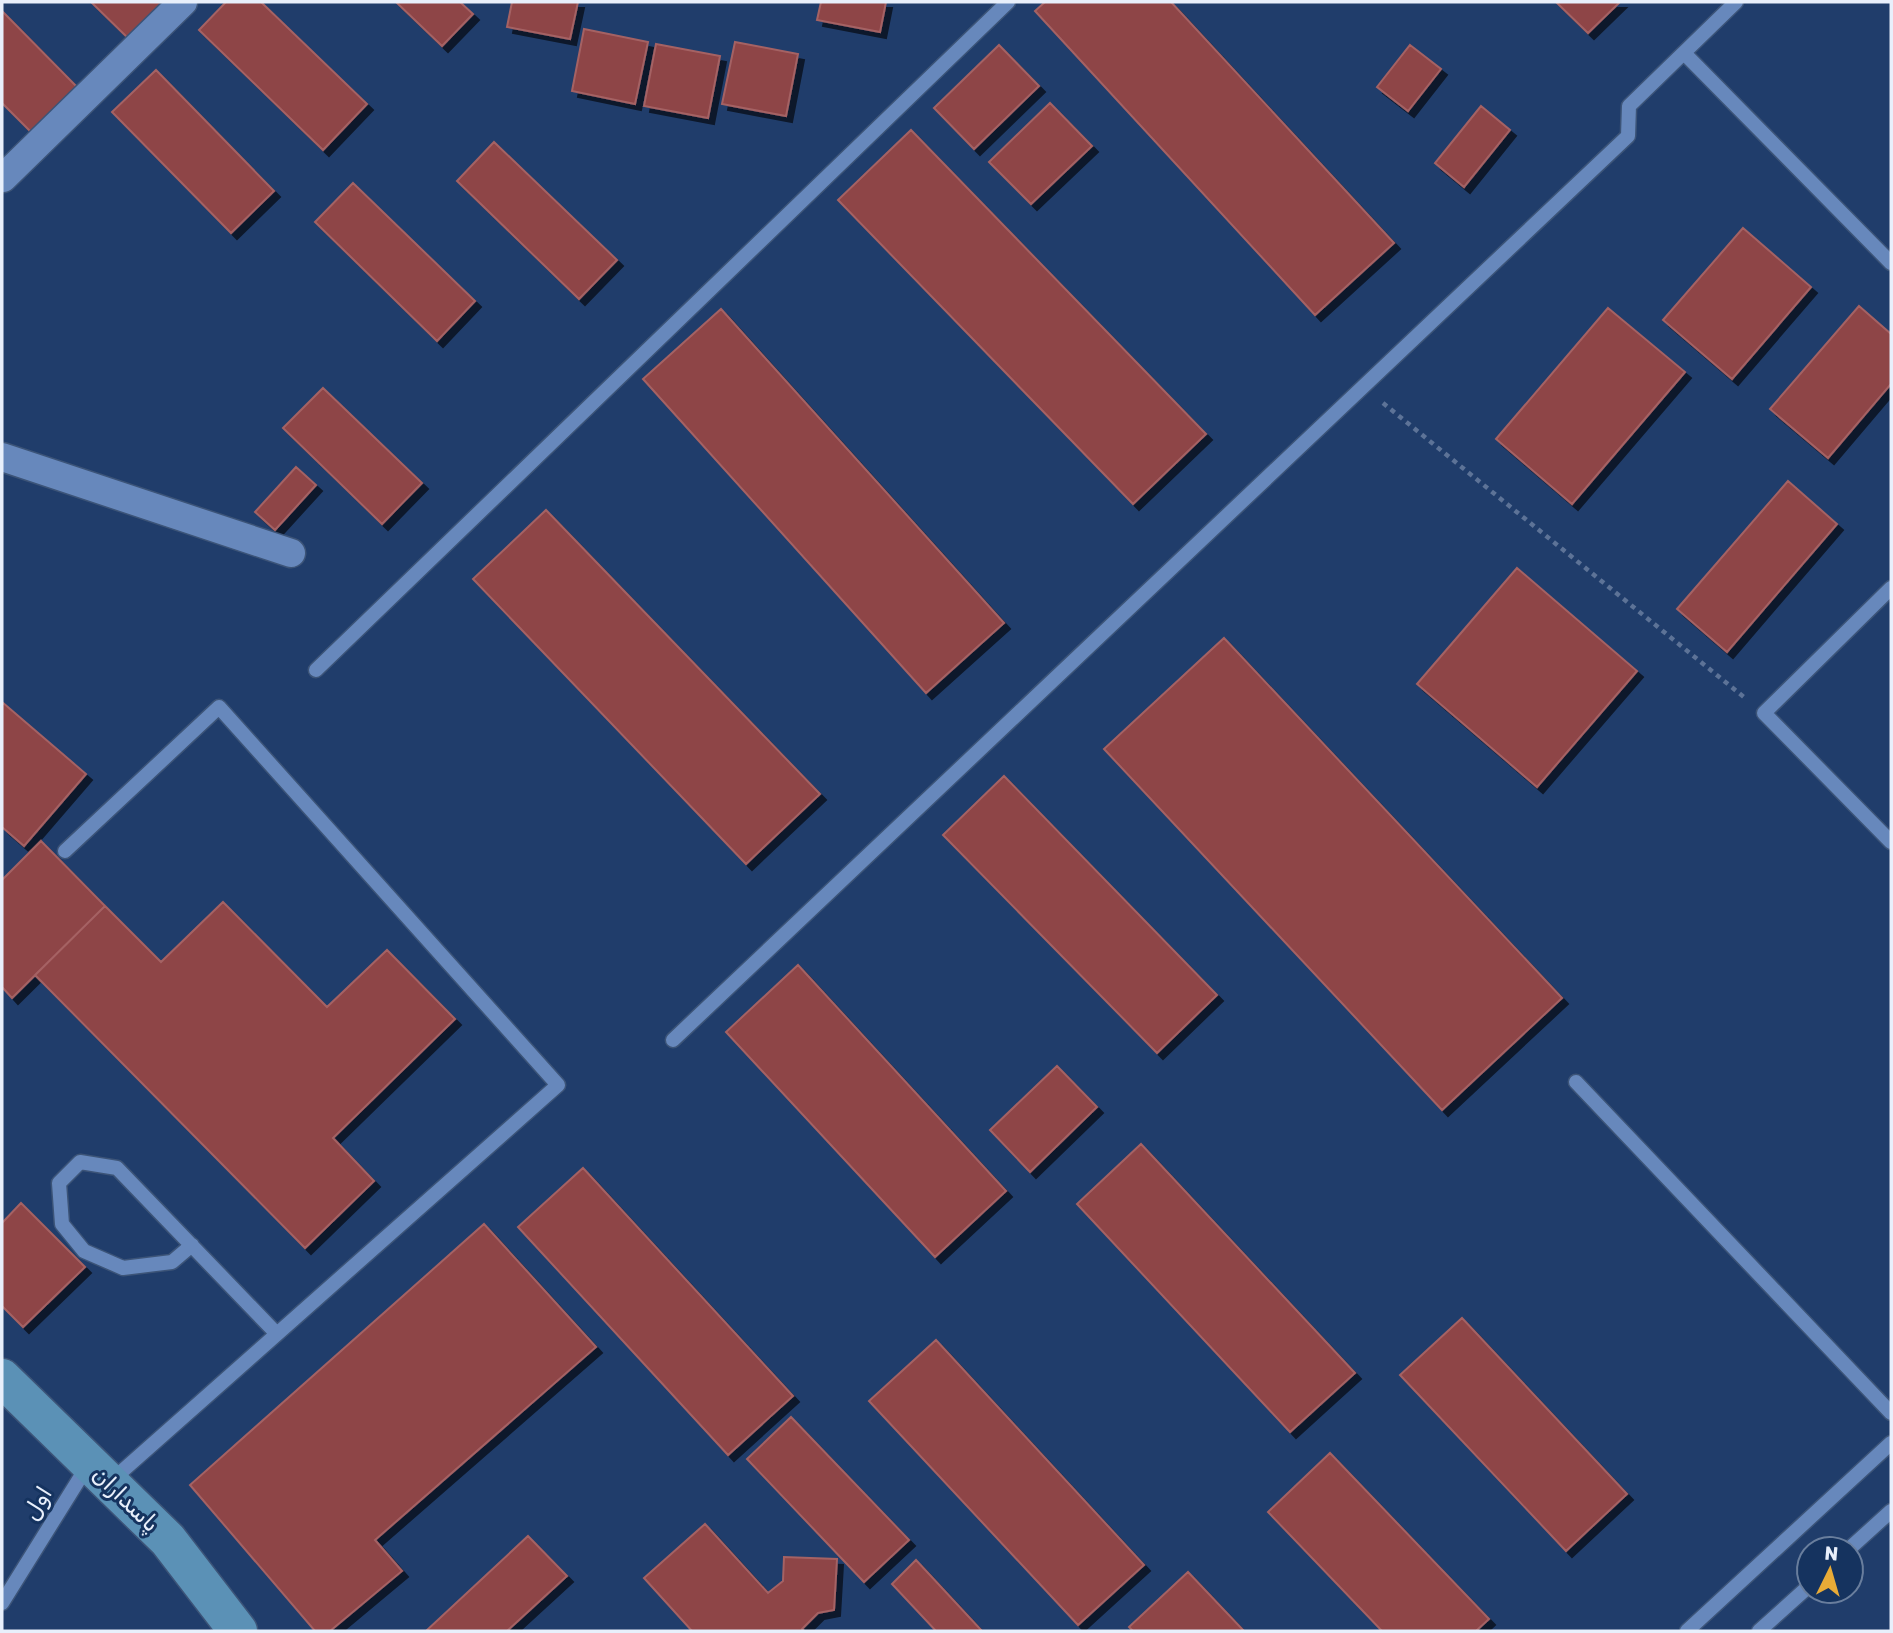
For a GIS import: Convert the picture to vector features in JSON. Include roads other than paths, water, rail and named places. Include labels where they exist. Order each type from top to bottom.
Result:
[{"type":"main road","name":"پاسداران","points":[[2,1378],[168,1540],[238,1631]]},
{"type":"street","points":[[2,178],[183,2]]},
{"type":"street","points":[[2,457],[291,553]]},
{"type":"lane","points":[[316,670],[1008,2]]},
{"type":"lane","points":[[673,1040],[1628,136],[1629,106],[1736,2]]},
{"type":"lane","points":[[1684,53],[1891,262]]},
{"type":"lane","points":[[1891,588],[1764,713],[1891,842]]},
{"type":"lane","name":"اول","points":[[2,1603],[99,1473],[277,1334],[558,1085],[219,707],[65,851]]},
{"type":"lane","points":[[1576,1083],[1891,1413]]},
{"type":"lane","points":[[192,1245],[172,1262],[123,1268],[84,1251],[62,1224],[59,1182],[80,1162],[117,1168],[192,1245],[277,1334]]},
{"type":"lane","points":[[1687,1631],[1891,1443]]},
{"type":"lane","points":[[1864,1535],[1891,1511]]},
{"type":"lane","points":[[1759,1631],[1795,1599]]}]
